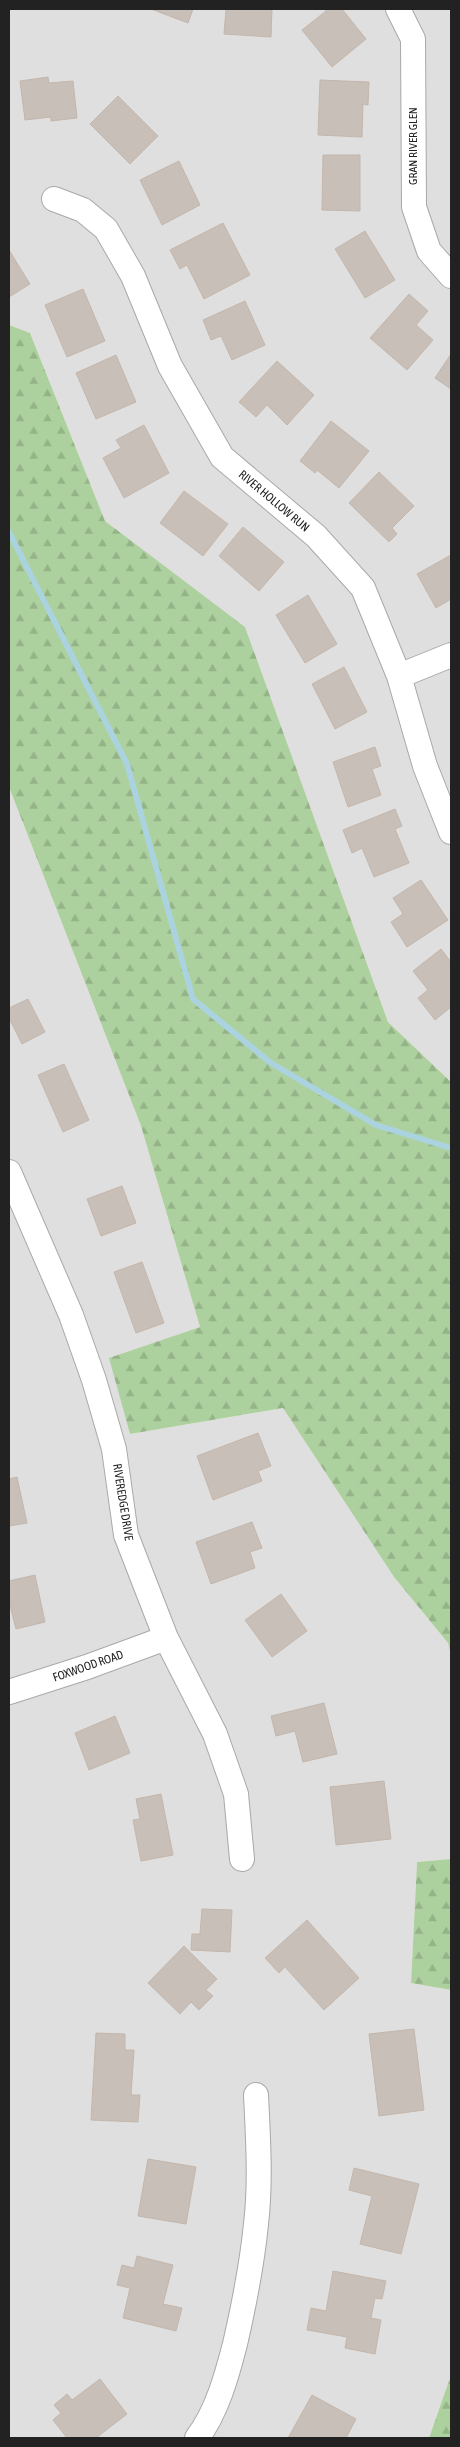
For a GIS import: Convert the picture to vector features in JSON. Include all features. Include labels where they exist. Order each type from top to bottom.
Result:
[{"type":"street","name":"GRAN RIVER GLEN","points":[[398,9],[413,39],[414,207],[429,251],[451,276]]},
{"type":"street","name":"RIVER HOLLOW RUN","points":[[54,199],[83,210],[106,229],[133,276],[170,366],[222,457],[316,536],[363,588],[399,676],[425,766],[451,832]]},
{"type":"street","points":[[399,676],[451,656]]},
{"type":"street","name":"RIVEREDGE DRIVE","points":[[9,1172],[71,1315],[94,1380],[114,1449],[126,1535],[166,1638],[218,1742],[236,1794],[242,1859]]},
{"type":"street","name":"FOXWOOD ROAD","points":[[9,1692],[87,1667],[166,1638]]},
{"type":"street","points":[[197,2438],[203,2430],[227,2377],[240,2321],[256,2223],[258,2157],[256,2095]]},
{"type":"shaded area","points":[[11,9],[451,9],[451,1082],[388,1022],[245,628],[105,521],[30,333],[9,325],[9,12]]},
{"type":"shaded area","points":[[9,787],[141,1126],[200,1327],[110,1358],[130,1434],[283,1408],[394,1577],[448,1643],[451,1656],[451,1859],[417,1862],[411,1983],[451,1990],[451,2375],[429,2438],[9,2438]]},
{"type":"green space","points":[[9,325],[30,333],[105,521],[245,627],[388,1022],[451,1082],[451,1656],[448,1643],[394,1577],[283,1408],[130,1434],[109,1358],[200,1327],[141,1126],[9,787]]},
{"type":"green space","points":[[451,1859],[451,1990],[411,1983],[417,1862]]},
{"type":"green space","points":[[451,2375],[451,2438],[429,2438]]},
{"type":"building","points":[[151,9],[193,9],[188,23]]},
{"type":"building","points":[[226,9],[272,9],[271,37],[224,34]]},
{"type":"building","points":[[324,9],[342,9],[366,39],[332,67],[302,30],[326,11]]},
{"type":"building","points":[[48,77],[49,83],[73,81],[77,118],[51,121],[51,117],[25,120],[20,81]]},
{"type":"building","points":[[320,80],[369,82],[368,105],[363,104],[362,137],[318,135]]},
{"type":"building","points":[[118,96],[158,136],[130,164],[90,124]]},
{"type":"building","points":[[323,155],[360,155],[360,211],[322,210]]},
{"type":"building","points":[[179,161],[200,205],[162,225],[140,180]]},
{"type":"building","points":[[223,223],[250,275],[204,299],[187,265],[180,269],[170,250]]},
{"type":"building","points":[[365,231],[395,280],[365,298],[335,249]]},
{"type":"building","points":[[9,250],[30,284],[9,297]]},
{"type":"building","points":[[83,289],[105,341],[67,357],[45,305]]},
{"type":"building","points":[[409,294],[428,311],[416,325],[433,340],[407,370],[370,338]]},
{"type":"building","points":[[245,301],[265,345],[232,360],[221,336],[211,340],[203,320]]},
{"type":"building","points":[[451,354],[451,389],[435,378]]},
{"type":"building","points":[[116,355],[136,402],[96,419],[76,373]]},
{"type":"building","points":[[277,361],[314,395],[287,425],[267,405],[256,417],[239,402]]},
{"type":"building","points":[[331,421],[369,451],[339,488],[317,470],[315,473],[300,461]]},
{"type":"building","points":[[144,425],[169,473],[124,498],[103,458],[121,448],[116,440]]},
{"type":"building","points":[[379,472],[414,506],[392,528],[397,534],[389,542],[349,503]]},
{"type":"building","points":[[184,491],[228,524],[203,556],[160,523]]},
{"type":"building","points":[[243,527],[284,562],[259,591],[219,556]]},
{"type":"building","points":[[451,555],[451,599],[436,608],[417,574]]},
{"type":"building","points":[[308,595],[337,644],[305,663],[276,615]]},
{"type":"building","points":[[344,667],[367,712],[335,729],[312,684]]},
{"type":"building","points":[[375,747],[381,766],[372,769],[381,795],[348,807],[333,762]]},
{"type":"building","points":[[395,809],[402,826],[395,829],[409,863],[374,877],[362,848],[352,853],[343,830]]},
{"type":"building","points":[[421,880],[448,920],[407,947],[391,922],[403,914],[393,898]]},
{"type":"building","points":[[441,949],[451,962],[451,1007],[435,1020],[418,998],[428,990],[413,971]]},
{"type":"building","points":[[28,999],[45,1032],[22,1044],[9,1018],[9,1008]]},
{"type":"building","points":[[64,1064],[89,1120],[63,1132],[38,1075]]},
{"type":"building","points":[[122,1186],[136,1223],[101,1236],[87,1199]]},
{"type":"building","points":[[142,1262],[164,1323],[136,1333],[114,1272]]},
{"type":"building","points":[[258,1433],[271,1466],[258,1471],[262,1481],[213,1500],[197,1456]]},
{"type":"building","points":[[17,1477],[27,1523],[9,1526],[9,1479]]},
{"type":"building","points":[[252,1522],[262,1548],[250,1552],[255,1568],[211,1584],[196,1542]]},
{"type":"building","points":[[35,1575],[45,1622],[16,1629],[9,1601],[9,1581]]},
{"type":"building","points":[[281,1594],[307,1631],[272,1657],[245,1620]]},
{"type":"building","points":[[324,1703],[337,1754],[303,1762],[295,1731],[276,1736],[271,1716]]},
{"type":"building","points":[[115,1716],[130,1753],[89,1770],[75,1733]]},
{"type":"building","points":[[384,1781],[391,1839],[336,1845],[330,1787]]},
{"type":"building","points":[[161,1794],[173,1855],[141,1861],[133,1820],[140,1819],[136,1799]]},
{"type":"building","points":[[202,1909],[232,1910],[230,1952],[191,1950],[192,1934],[200,1934]]},
{"type":"building","points":[[307,1920],[359,1978],[324,2010],[285,1967],[279,1973],[265,1958]]},
{"type":"building","points":[[184,1946],[217,1979],[206,1990],[213,1996],[199,2010],[191,2002],[180,2014],[148,1983]]},
{"type":"building","points":[[414,2029],[424,2110],[379,2116],[369,2034]]},
{"type":"building","points":[[96,2033],[125,2034],[125,2050],[134,2050],[131,2095],[140,2095],[138,2122],[91,2120]]},
{"type":"building","points":[[148,2159],[196,2167],[186,2224],[138,2216]]},
{"type":"building","points":[[354,2168],[419,2184],[401,2254],[360,2244],[372,2196],[349,2190]]},
{"type":"building","points":[[137,2256],[173,2265],[163,2304],[182,2308],[176,2331],[123,2318],[130,2288],[117,2285],[122,2265],[134,2268]]},
{"type":"building","points":[[333,2271],[386,2281],[382,2299],[375,2298],[371,2318],[381,2320],[375,2354],[345,2348],[347,2337],[307,2330],[311,2308],[326,2311]]},
{"type":"building","points":[[100,2379],[127,2414],[96,2438],[67,2438],[53,2420],[61,2413],[54,2405],[67,2394],[72,2400]]},
{"type":"building","points":[[312,2395],[356,2419],[346,2438],[288,2438]]},
{"type":"waterway","points":[[9,532],[127,764],[193,999],[271,1063],[376,1125],[451,1148]]}]
